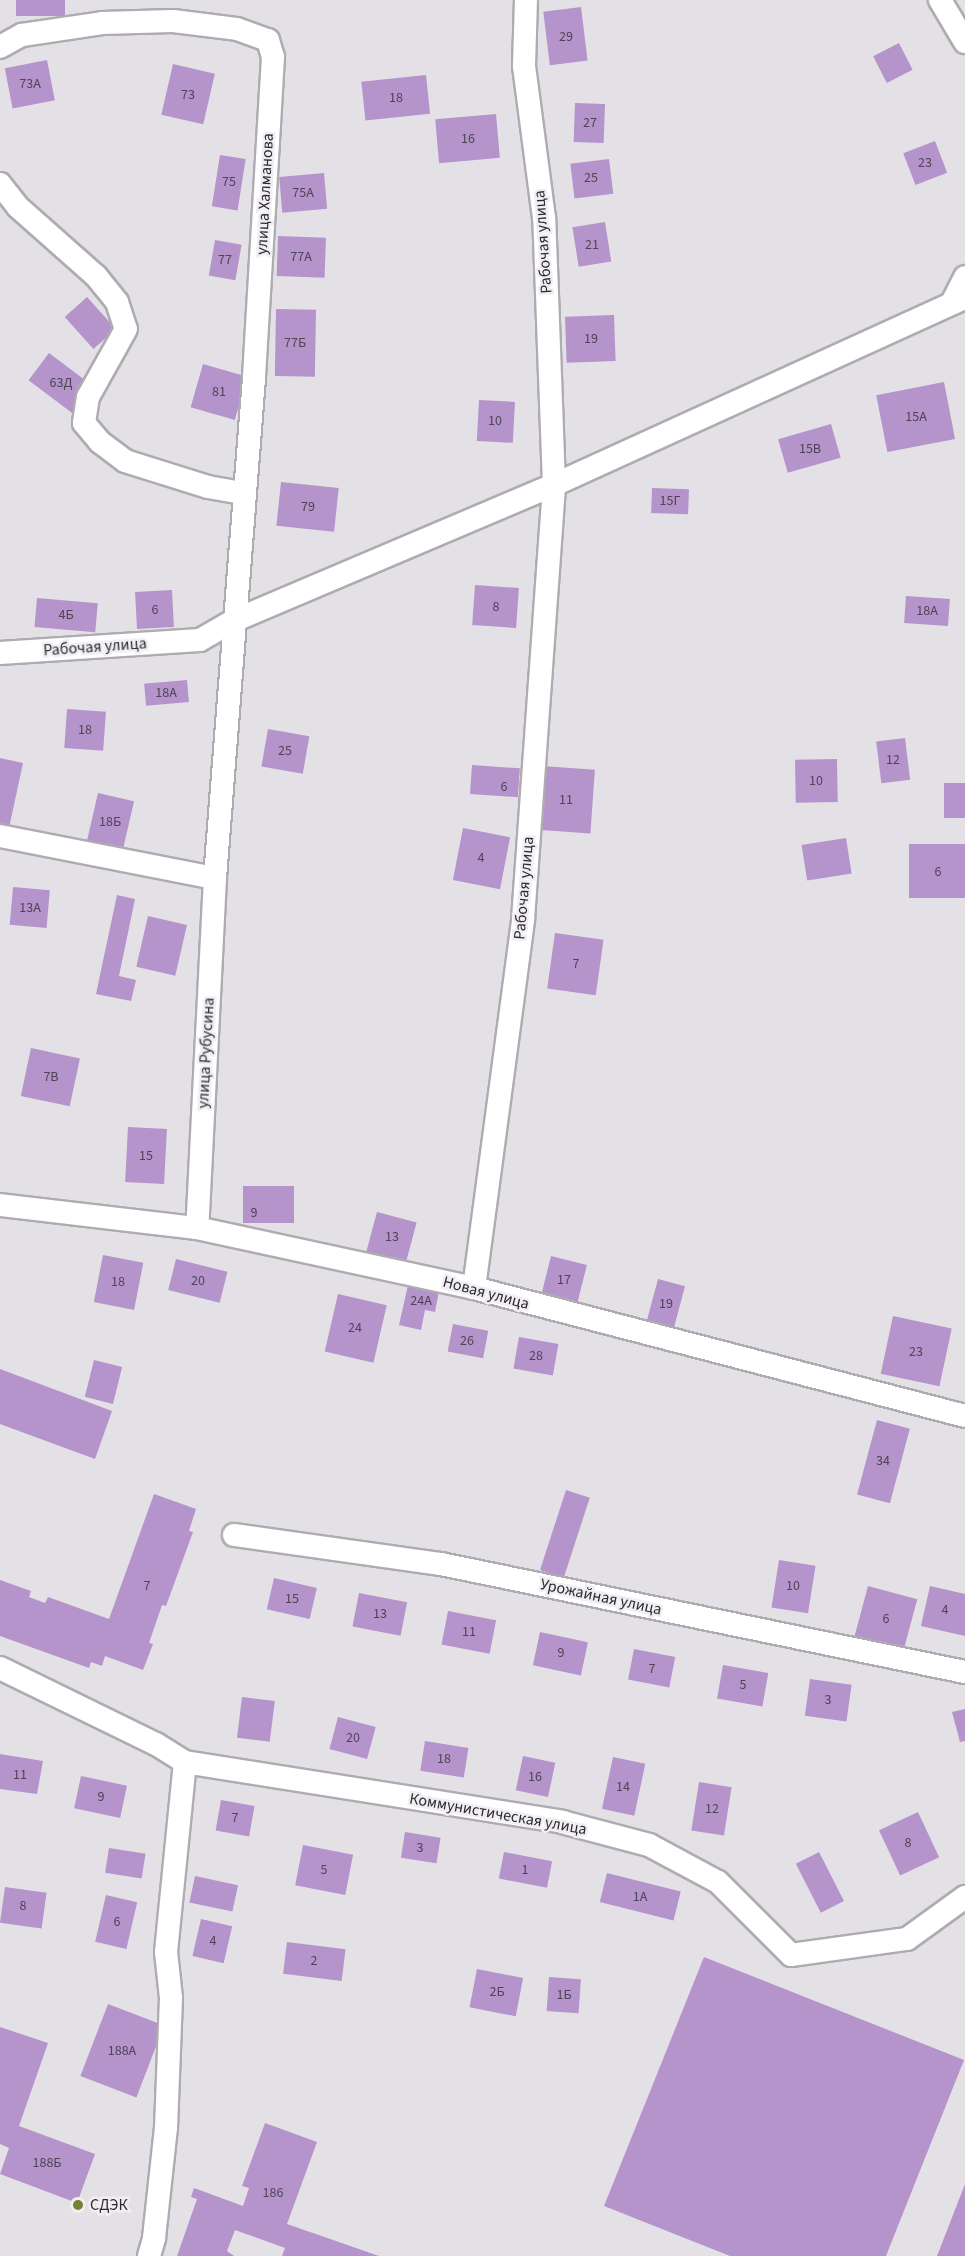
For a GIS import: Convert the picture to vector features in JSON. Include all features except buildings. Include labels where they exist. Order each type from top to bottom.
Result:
[{"type":"street","name":"Рабочая улица","points":[[474,1288],[523,919],[554,485],[543,218],[524,66],[526,0]]},
{"type":"street","points":[[940,0],[965,42]]},
{"type":"street","name":"улица Халманова","points":[[0,47],[22,35],[33,33],[102,23],[173,21],[237,29],[268,40],[273,57],[254,378],[233,621]]},
{"type":"street","points":[[0,183],[18,207],[96,276],[117,302],[126,329],[88,397],[84,423],[100,442],[125,460],[208,487],[243,493]]},
{"type":"street","points":[[958,301],[965,277]]},
{"type":"street","name":"Рабочая улица","points":[[0,653],[200,640],[233,621],[554,485],[958,301]]},
{"type":"street","name":"улица Рубусина","points":[[197,1228],[215,878],[233,621]]},
{"type":"street","points":[[0,836],[215,878]]},
{"type":"street","name":"Новая улица","points":[[0,1205],[197,1228],[474,1288],[965,1416]]},
{"type":"street","name":"Урожайная улица","points":[[234,1535],[441,1564],[965,1672]]},
{"type":"street","name":"Коммунистическая улица","points":[[0,1668],[156,1744],[185,1762],[562,1822],[649,1845],[718,1882],[791,1955],[907,1939],[965,1897]]},
{"type":"street","points":[[149,2256],[154,2238],[166,2128],[171,1998],[166,1952],[185,1762]]},
{"type":"place","name":"СДЭК","points":[[78,2205]]}]
